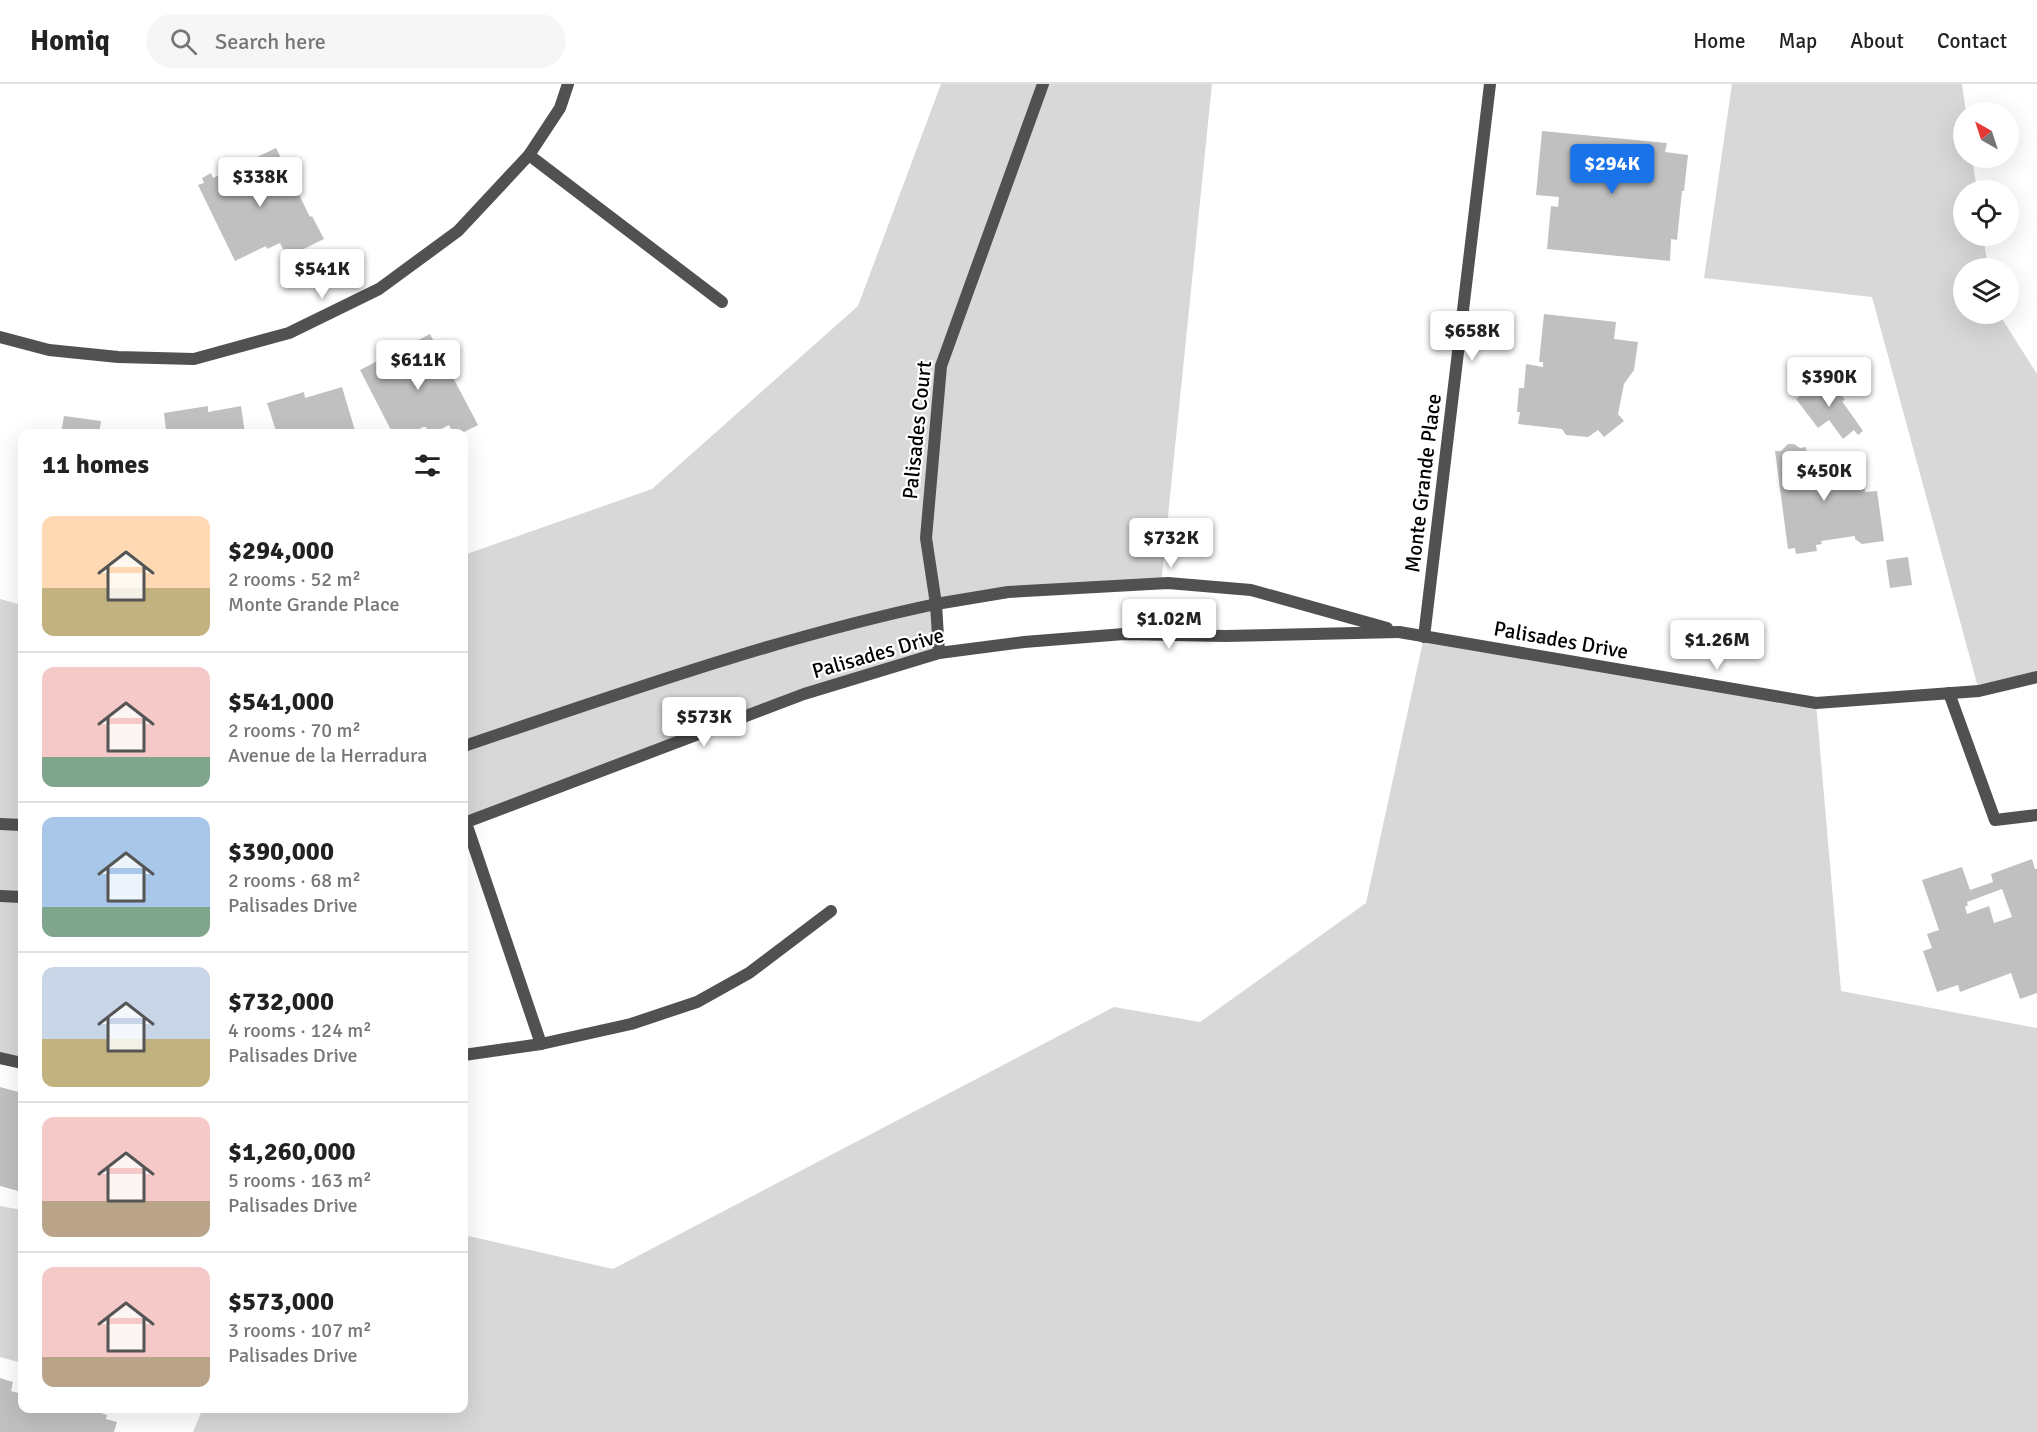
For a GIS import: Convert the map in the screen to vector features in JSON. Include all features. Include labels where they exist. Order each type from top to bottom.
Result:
[{"type":"street","points":[[0,338],[50,350],[118,357],[194,359],[289,333],[379,289],[458,231],[529,155],[560,108],[568,84]]},
{"type":"street","name":"Palisades Court","points":[[939,653],[936,604],[926,538],[941,366],[1044,84]]},
{"type":"street","name":"Monte Grande Place","points":[[1424,637],[1490,84]]},
{"type":"street","points":[[529,155],[722,302]]},
{"type":"street","name":"Palisades Drive","points":[[468,745],[794,640],[936,604],[1008,592],[1168,583],[1251,590],[1399,632],[1816,703],[1979,691],[2037,676]]},
{"type":"street","name":"Palisades Drive","points":[[468,822],[804,694],[939,653],[1024,642],[1124,634],[1225,636],[1399,632]]},
{"type":"street","points":[[1950,693],[1995,820],[2037,815]]},
{"type":"street","points":[[0,824],[18,825]]},
{"type":"street","points":[[468,832],[541,1044]]},
{"type":"street","points":[[0,896],[18,897]]},
{"type":"street","points":[[468,1054],[541,1044],[631,1024],[698,1002],[749,973],[831,911]]},
{"type":"street","points":[[0,1058],[18,1063]]},
{"type":"shaded area","points":[[941,84],[1212,84],[1161,585],[1111,587],[941,604],[939,653],[804,694],[468,821],[468,554],[652,489],[858,306]]},
{"type":"shaded area","points":[[1732,84],[1962,84],[1965,102],[1953,102],[1953,168],[1974,168],[1975,180],[1953,180],[1953,246],[1985,246],[1986,258],[1953,258],[1953,324],[2005,324],[2037,374],[2037,677],[1979,691],[1872,297],[1704,278]]},
{"type":"shaded area","points":[[0,599],[18,604],[18,1062],[0,1058]]},
{"type":"shaded area","points":[[1424,637],[1816,703],[1841,991],[2037,1028],[2037,1432],[193,1432],[201,1413],[468,1413],[468,1236],[613,1269],[1114,1007],[1200,1022],[1366,903]]},
{"type":"shaded area","points":[[0,1206],[18,1209],[18,1362],[0,1357]]},
{"type":"building","points":[[1542,131],[1667,143],[1665,152],[1688,155],[1677,240],[1671,239],[1670,261],[1547,249],[1551,206],[1558,207],[1559,197],[1536,195]]},
{"type":"building","points":[[276,148],[310,217],[312,216],[324,239],[287,257],[280,243],[267,249],[266,246],[235,261],[198,185],[204,183],[202,178],[211,173],[213,178]]},
{"type":"building","points":[[1544,314],[1616,322],[1614,339],[1638,342],[1634,370],[1624,384],[1618,414],[1624,421],[1604,437],[1598,430],[1588,437],[1566,435],[1562,429],[1518,424],[1519,388],[1524,388],[1526,364],[1543,367],[1543,362],[1539,362]]},
{"type":"building","points":[[430,334],[478,425],[468,430],[451,429],[449,425],[441,429],[423,427],[390,429],[360,370]]},
{"type":"building","points":[[1824,377],[1825,379],[1828,377],[1845,400],[1842,401],[1863,431],[1858,435],[1854,430],[1843,439],[1829,420],[1818,428],[1796,399]]},
{"type":"building","points":[[342,387],[355,429],[275,429],[267,403],[304,392],[305,398]]},
{"type":"building","points":[[208,406],[208,412],[241,406],[244,429],[166,429],[164,413]]},
{"type":"building","points":[[64,416],[101,421],[100,429],[62,429]]},
{"type":"building","points":[[1788,444],[1794,444],[1800,448],[1806,447],[1807,457],[1823,455],[1824,466],[1838,465],[1839,470],[1857,468],[1860,487],[1864,486],[1865,492],[1877,491],[1884,541],[1862,544],[1855,539],[1855,536],[1821,541],[1822,544],[1816,545],[1817,551],[1796,554],[1795,548],[1788,549],[1775,451],[1781,451]]},
{"type":"building","points":[[1908,557],[1912,585],[1890,588],[1886,560]]},
{"type":"building","points":[[2032,859],[2037,869],[2037,993],[2020,999],[2011,973],[1960,992],[1958,985],[1937,992],[1923,951],[1932,948],[1927,934],[1939,930],[1922,880],[1962,867],[1970,890],[1993,882],[1991,874]],"holes":[[[2002,889],[2012,917],[1994,923],[1989,906],[1967,914],[1965,907],[1968,905],[1967,902]]]},
{"type":"building","points":[[0,1087],[18,1092],[18,1191],[0,1186]]},
{"type":"building","points":[[0,1378],[13,1382],[11,1391],[18,1393],[18,1413],[100,1413],[107,1415],[106,1419],[117,1422],[114,1432],[0,1432]]}]
